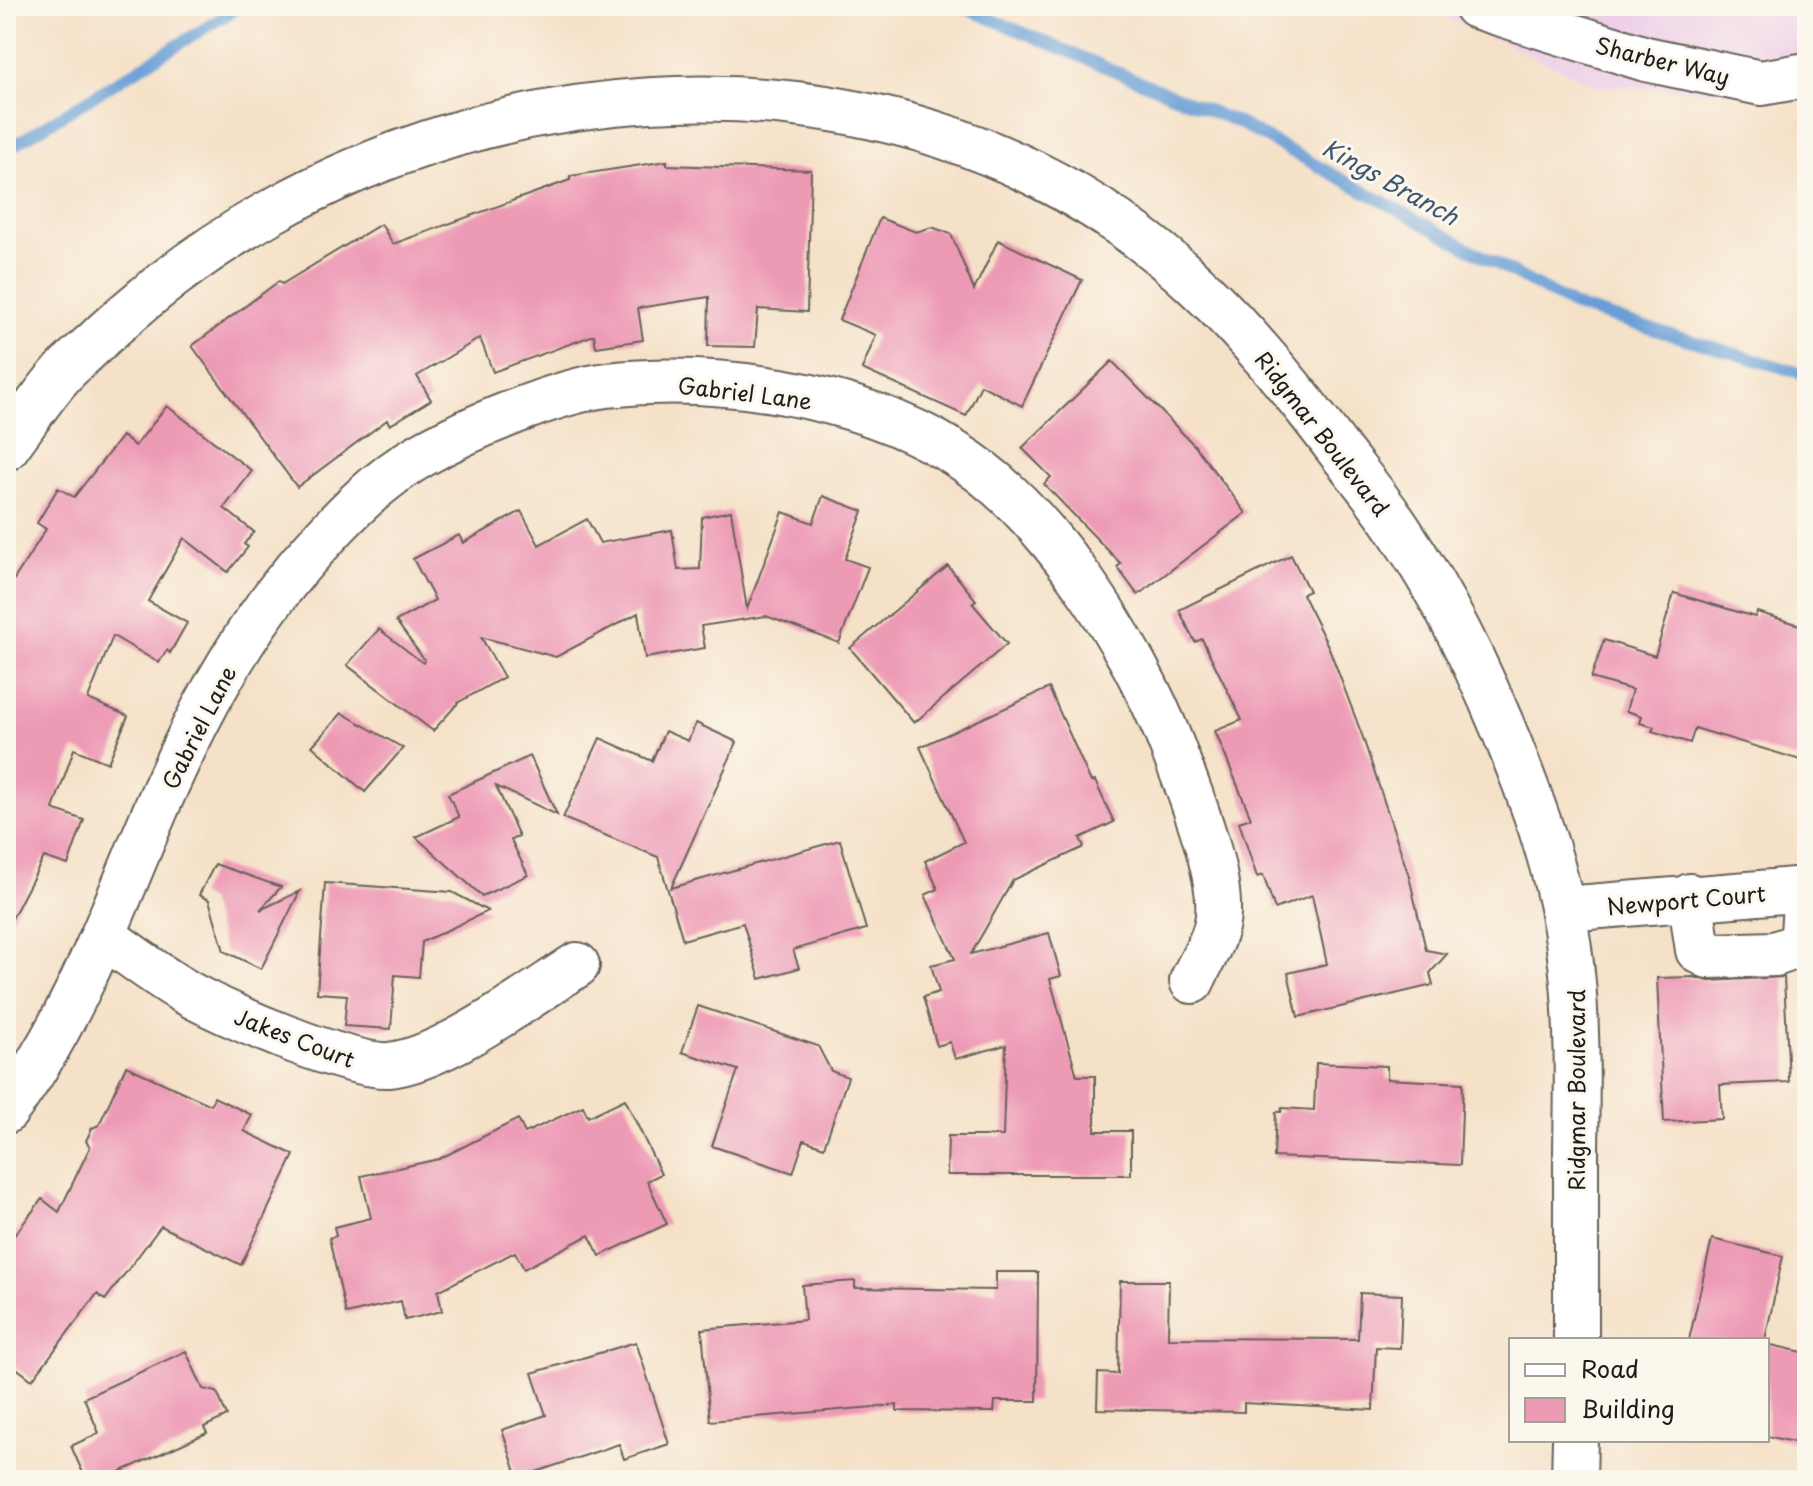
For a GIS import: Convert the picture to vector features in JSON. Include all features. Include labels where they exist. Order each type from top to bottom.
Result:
[{"type":"street","name":"Sharber Way","points":[[1476,6],[1646,59],[1761,83],[1807,75]]},
{"type":"street","name":"Ridgmar Boulevard","points":[[6,448],[61,375],[149,293],[251,219],[387,155],[513,117],[642,98],[791,101],[908,122],[1038,174],[1118,222],[1196,285],[1285,378],[1398,528],[1441,599],[1496,714],[1540,825],[1565,909],[1578,1008],[1576,1338]]},
{"type":"street","name":"Gabriel Lane","points":[[6,1111],[58,1029],[103,936],[150,823],[211,693],[268,600],[350,508],[421,455],[513,412],[603,385],[692,382],[790,393],[875,414],[953,452],[1021,507],[1090,593],[1153,696],[1194,804],[1214,875],[1218,924],[1192,981]]},
{"type":"street","name":"Newport Court","points":[[1565,909],[1690,896],[1807,889]]},
{"type":"street","points":[[1690,896],[1698,950],[1708,956],[1775,954],[1797,946],[1803,934],[1807,889]]},
{"type":"street","name":"Jakes Court","points":[[103,936],[185,992],[285,1037],[359,1063],[391,1065],[455,1042],[577,965]]},
{"type":"street","points":[[1574,1480],[1575,1442]]},
{"type":"shaded area","points":[[1422,6],[1807,6],[1807,96],[1597,86]]},
{"type":"building","points":[[667,161],[667,165],[811,170],[807,312],[758,309],[755,347],[708,346],[709,297],[638,308],[643,340],[596,347],[594,335],[493,372],[480,338],[417,376],[431,400],[390,425],[387,420],[297,487],[192,346],[279,281],[282,284],[381,224],[393,244],[570,180],[570,176]]},
{"type":"building","points":[[880,218],[916,232],[932,227],[951,234],[974,290],[998,240],[1082,280],[1022,406],[981,385],[966,416],[862,369],[876,335],[839,320]]},
{"type":"building","points":[[1112,361],[1195,446],[1246,513],[1138,595],[1117,567],[1121,564],[1044,484],[1051,477],[1022,448]]},
{"type":"building","points":[[167,406],[252,471],[224,508],[254,532],[244,544],[248,547],[228,572],[184,538],[148,601],[187,623],[170,653],[167,650],[159,663],[113,636],[88,699],[128,716],[108,763],[74,749],[53,809],[84,820],[68,865],[44,857],[6,930],[6,592],[46,529],[37,523],[58,488],[74,497],[122,436],[135,446]]},
{"type":"building","points":[[823,496],[863,511],[845,559],[868,567],[839,643],[766,616],[701,626],[705,648],[645,658],[638,613],[556,657],[481,637],[504,677],[459,702],[433,731],[347,665],[379,629],[423,663],[425,661],[396,621],[435,600],[413,559],[459,535],[463,543],[521,511],[539,545],[587,519],[600,543],[672,530],[678,570],[700,569],[702,517],[731,511],[747,609],[783,512],[813,523]]},
{"type":"building","points":[[1291,555],[1309,591],[1302,594],[1329,648],[1362,735],[1409,876],[1426,950],[1447,954],[1430,973],[1433,985],[1298,1017],[1288,973],[1327,964],[1312,895],[1275,909],[1263,875],[1257,877],[1239,822],[1251,818],[1215,731],[1242,720],[1202,639],[1195,642],[1179,610]]},
{"type":"building","points":[[948,566],[976,600],[972,603],[1007,644],[914,723],[850,648]]},
{"type":"building","points":[[1674,593],[1755,617],[1757,612],[1807,627],[1807,762],[1695,728],[1690,743],[1652,731],[1654,727],[1640,723],[1642,716],[1626,711],[1632,690],[1591,678],[1604,640],[1655,656]]},
{"type":"building","points":[[1049,688],[1091,782],[1095,781],[1114,822],[1080,838],[1084,847],[1013,880],[971,954],[1049,933],[1061,976],[1050,979],[1077,1076],[1095,1076],[1095,1131],[1131,1131],[1131,1175],[947,1175],[948,1136],[1003,1136],[1006,1045],[955,1059],[950,1042],[937,1046],[923,997],[939,992],[931,965],[955,959],[925,895],[938,889],[925,861],[964,842],[920,747]]},
{"type":"building","points":[[342,713],[403,748],[365,792],[312,746]]},
{"type":"building","points":[[696,723],[737,742],[671,888],[840,840],[866,929],[793,950],[799,968],[760,979],[743,923],[683,940],[658,857],[563,818],[600,738],[652,761],[665,731],[688,741]]},
{"type":"building","points":[[530,756],[557,815],[496,786],[519,836],[511,840],[528,875],[482,896],[416,837],[459,817],[448,794]]},
{"type":"building","points":[[215,864],[281,887],[260,910],[300,891],[261,969],[224,951],[209,900],[199,895]]},
{"type":"building","points":[[325,883],[452,892],[488,911],[422,942],[419,977],[395,975],[391,1029],[344,1026],[347,995],[317,993]]},
{"type":"building","points":[[1694,977],[1709,981],[1784,977],[1789,1082],[1720,1085],[1722,1119],[1664,1122],[1657,978]]},
{"type":"building","points":[[698,1006],[818,1046],[831,1071],[848,1077],[824,1147],[804,1140],[793,1173],[712,1146],[738,1070],[682,1052]]},
{"type":"building","points":[[1316,1063],[1387,1066],[1387,1079],[1463,1083],[1460,1165],[1274,1157],[1276,1112],[1281,1112],[1282,1108],[1314,1110]]},
{"type":"building","points":[[126,1066],[211,1105],[214,1097],[252,1115],[244,1131],[294,1155],[241,1265],[161,1226],[105,1300],[97,1294],[32,1380],[6,1360],[6,1246],[42,1199],[59,1212],[90,1147],[86,1141],[92,1128],[99,1125]]},
{"type":"building","points":[[625,1099],[661,1174],[647,1181],[667,1224],[600,1256],[589,1235],[524,1269],[515,1252],[438,1291],[442,1311],[405,1320],[401,1301],[346,1314],[329,1238],[336,1236],[334,1227],[371,1218],[361,1176],[439,1159],[518,1119],[525,1133],[583,1106],[588,1117]]},
{"type":"building","points":[[1712,1239],[1783,1256],[1765,1338],[1689,1338]]},
{"type":"building","points":[[996,1272],[1038,1272],[1037,1401],[995,1401],[994,1412],[897,1411],[897,1405],[710,1421],[702,1329],[805,1320],[802,1285],[855,1281],[855,1288],[996,1290]]},
{"type":"building","points":[[1120,1281],[1169,1281],[1168,1338],[1358,1339],[1360,1293],[1402,1295],[1400,1348],[1376,1347],[1373,1410],[1244,1403],[1244,1412],[1097,1409],[1098,1373],[1118,1374]]},
{"type":"building","points":[[636,1342],[669,1444],[624,1459],[619,1444],[518,1478],[502,1430],[546,1415],[532,1373]]},
{"type":"building","points":[[1769,1344],[1807,1353],[1807,1445],[1769,1436]]},
{"type":"building","points":[[186,1351],[203,1389],[217,1392],[227,1416],[204,1427],[207,1433],[102,1480],[86,1480],[71,1446],[99,1433],[84,1398]]},
{"type":"waterway","name":"Kings Branch","points":[[6,150],[241,6]]},
{"type":"waterway","name":"Kings Branch","points":[[960,6],[1239,123],[1574,306],[1807,375]]}]
